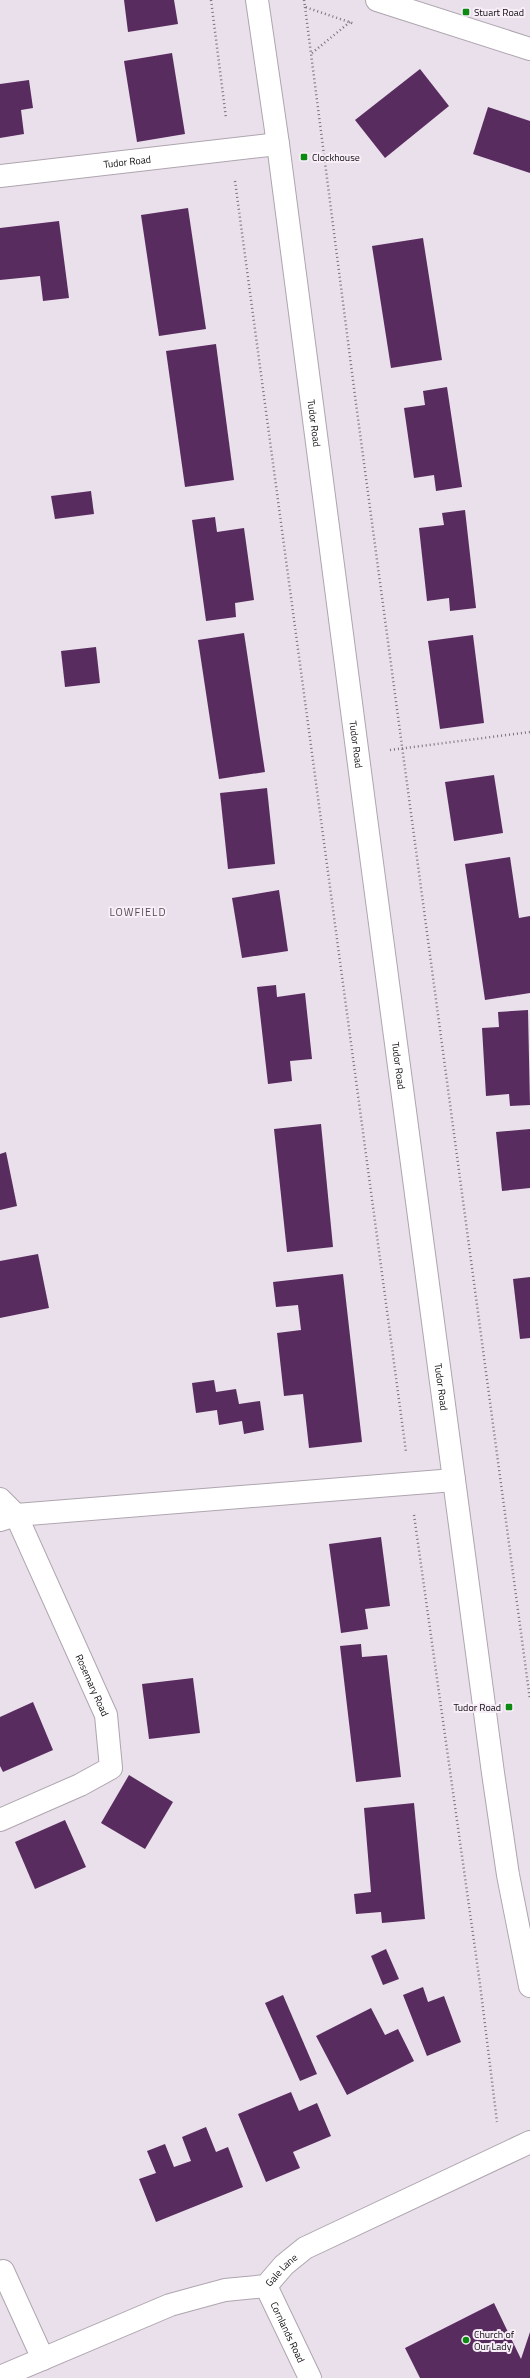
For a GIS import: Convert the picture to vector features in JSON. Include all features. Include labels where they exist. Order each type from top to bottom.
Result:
[{"type":"street","name":"Tudor Road","points":[[257,0],[278,144],[454,1480],[508,1875],[530,1986]]},
{"type":"street","points":[[377,0],[431,8],[530,49]]},
{"type":"street","name":"Tudor Road","points":[[0,176],[278,144]]},
{"type":"street","points":[[8,1517],[454,1480]]},
{"type":"street","name":"Rosemary Road","points":[[0,1499],[106,1715],[111,1768],[80,1786],[0,1820]]},
{"type":"street","name":"Gale Lane","points":[[0,2377],[170,2305],[225,2290],[266,2286],[284,2265],[305,2248],[530,2142]]},
{"type":"street","points":[[3,2271],[43,2359]]},
{"type":"street","name":"Cornlands Road","points":[[266,2286],[310,2378]]},
{"type":"path","points":[[210,0],[410,1484],[479,1976],[502,2156]]},
{"type":"path","points":[[305,7],[402,749],[530,1700]]},
{"type":"path","points":[[312,53],[350,22]]},
{"type":"path","points":[[358,754],[530,732]]},
{"type":"building","points":[[124,0],[174,0],[178,24],[128,32]]},
{"type":"building","points":[[172,53],[185,134],[137,142],[124,61]]},
{"type":"building","points":[[420,69],[449,106],[385,158],[355,120]]},
{"type":"building","points":[[29,80],[33,108],[21,110],[24,134],[0,138],[0,84]]},
{"type":"building","points":[[488,107],[530,121],[530,173],[473,154]]},
{"type":"building","points":[[188,208],[206,329],[159,336],[141,215]]},
{"type":"building","points":[[59,221],[69,298],[43,301],[40,276],[0,280],[0,228]]},
{"type":"building","points":[[423,238],[442,360],[391,368],[372,246]]},
{"type":"building","points":[[216,344],[234,480],[185,487],[166,351]]},
{"type":"building","points":[[447,387],[462,487],[436,491],[434,475],[414,478],[404,408],[425,405],[423,391]]},
{"type":"building","points":[[91,491],[94,514],[55,519],[51,496]]},
{"type":"building","points":[[465,510],[476,608],[450,611],[449,598],[427,601],[419,528],[444,525],[442,513]]},
{"type":"building","points":[[215,517],[217,532],[244,528],[254,600],[235,603],[236,617],[206,621],[192,520]]},
{"type":"building","points":[[244,633],[265,772],[219,779],[198,640]]},
{"type":"building","points":[[473,635],[484,723],[440,729],[428,641]]},
{"type":"building","points":[[96,647],[100,683],[65,687],[61,651]]},
{"type":"building","points":[[494,775],[503,833],[454,841],[445,782]]},
{"type":"building","points":[[267,788],[275,864],[228,869],[220,793]]},
{"type":"building","points":[[510,857],[519,918],[530,916],[530,993],[485,1000],[465,864]]},
{"type":"building","points":[[279,890],[288,951],[242,958],[232,898]]},
{"type":"building","points":[[276,985],[277,997],[305,993],[312,1059],[290,1061],[292,1081],[268,1084],[257,987]]},
{"type":"building","points":[[528,1010],[530,1105],[510,1106],[509,1094],[486,1096],[482,1028],[499,1027],[498,1012]]},
{"type":"building","points":[[321,1124],[333,1247],[287,1252],[274,1129]]},
{"type":"building","points":[[530,1129],[530,1188],[502,1191],[496,1132]]},
{"type":"building","points":[[6,1152],[17,1206],[0,1210],[0,1154]]},
{"type":"building","points":[[38,1254],[49,1308],[0,1318],[0,1261]]},
{"type":"building","points":[[343,1274],[362,1442],[309,1448],[303,1394],[284,1396],[277,1333],[301,1330],[298,1305],[276,1307],[273,1282]]},
{"type":"building","points":[[530,1277],[530,1338],[520,1339],[513,1279]]},
{"type":"building","points":[[214,1380],[216,1392],[236,1389],[239,1404],[260,1401],[264,1430],[244,1434],[242,1421],[219,1425],[217,1410],[196,1413],[192,1383]]},
{"type":"building","points":[[381,1537],[390,1606],[365,1609],[368,1629],[341,1633],[329,1544]]},
{"type":"building","points":[[361,1644],[362,1657],[387,1655],[401,1777],[356,1782],[340,1646]]},
{"type":"building","points":[[193,1678],[200,1733],[149,1739],[142,1684]]},
{"type":"building","points":[[33,1702],[53,1750],[3,1772],[0,1766],[0,1717]]},
{"type":"building","points":[[129,1775],[173,1802],[145,1849],[101,1823]]},
{"type":"building","points":[[414,1803],[425,1919],[382,1923],[381,1912],[356,1914],[354,1894],[371,1892],[364,1808]]},
{"type":"building","points":[[65,1820],[86,1867],[35,1889],[15,1842]]},
{"type":"building","points":[[386,1949],[399,1979],[383,1985],[371,1956]]},
{"type":"building","points":[[423,1987],[428,2002],[444,1996],[461,2042],[427,2056],[403,1995]]},
{"type":"building","points":[[283,1995],[317,2074],[300,2081],[265,2003]]},
{"type":"building","points":[[371,2008],[385,2035],[398,2029],[414,2061],[347,2095],[316,2036]]},
{"type":"building","points":[[291,2092],[299,2111],[317,2103],[331,2136],[293,2152],[300,2168],[266,2182],[238,2114]]},
{"type":"building","points":[[206,2127],[216,2152],[228,2147],[243,2187],[156,2222],[139,2179],[156,2173],[147,2151],[165,2144],[174,2167],[191,2161],[182,2137]]},
{"type":"building","name":"Church of Our Lady","points":[[494,2303],[521,2359],[530,2332],[530,2378],[420,2378],[405,2348]]},
{"type":"place","name":"Stuart Road","points":[[466,12]]},
{"type":"place","name":"Clockhouse","points":[[304,157]]},
{"type":"place","name":"Tudor Road","points":[[509,1707]]},
{"type":"place","name":"Church of Our Lady","points":[[466,2340]]},
{"type":"district","name":"LOWFIELD","points":[[138,912]]}]
